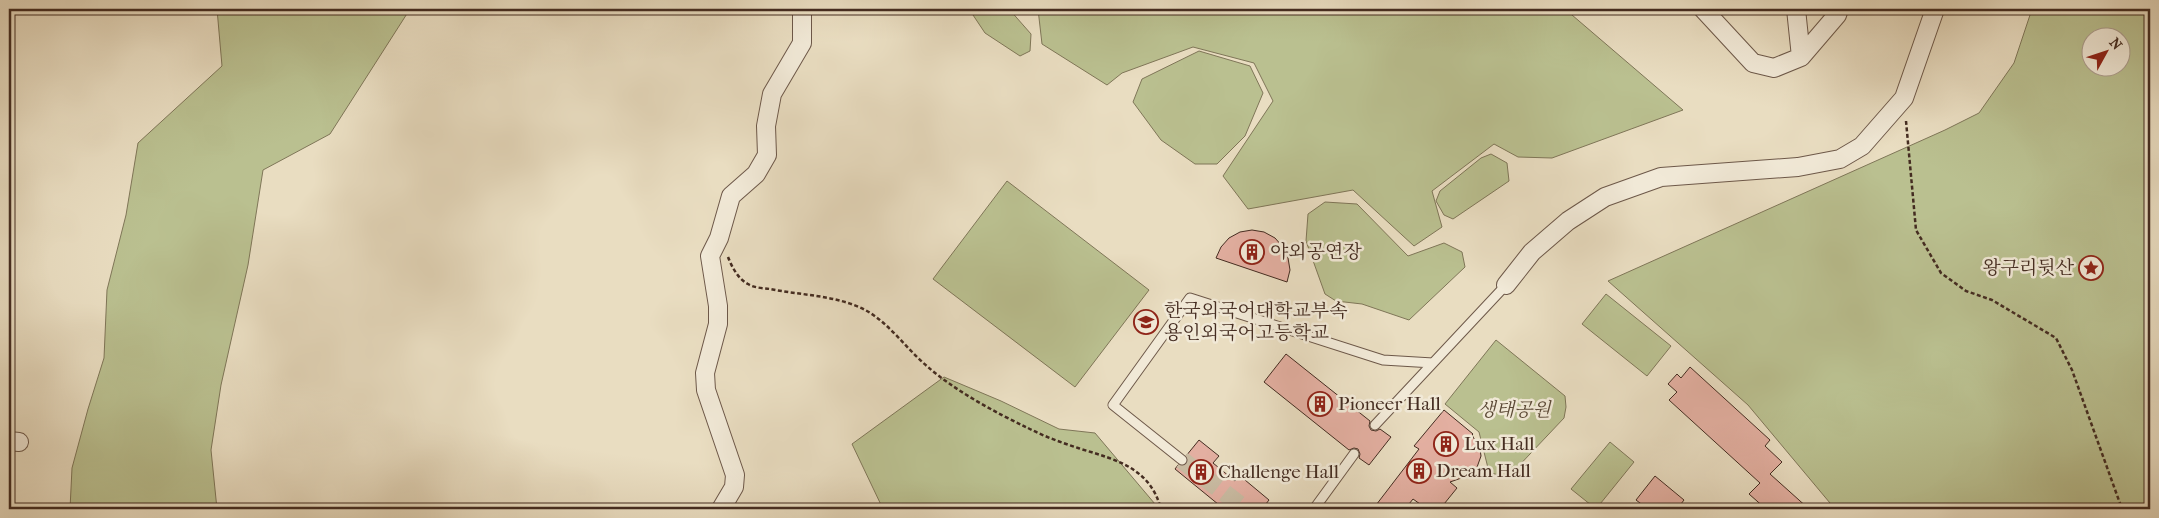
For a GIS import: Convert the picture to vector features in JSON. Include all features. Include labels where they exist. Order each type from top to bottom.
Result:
[{"type":"street","points":[[721,509],[734,486],[735,475],[706,390],[705,373],[718,324],[718,306],[710,256],[719,238],[731,196],[756,174],[767,155],[766,126],[772,94],[802,43],[802,9]]},
{"type":"street","points":[[1703,9],[1753,63],[1774,68],[1800,57],[1837,15],[1839,9]]},
{"type":"street","points":[[1796,9],[1800,57]]},
{"type":"street","points":[[1506,285],[1532,252],[1568,221],[1605,197],[1661,178],[1798,167],[1840,159],[1862,146],[1904,98],[1935,9]]},
{"type":"lane","points":[[1375,425],[1506,285]]},
{"type":"lane","points":[[1182,460],[1113,405],[1190,298],[1383,360],[1433,362]]},
{"type":"lane","points":[[1314,509],[1354,454]]},
{"type":"path","points":[[1904,98],[1916,230],[1941,273],[1966,291],[1992,300],[2056,338],[2072,370],[2122,509]]},
{"type":"path","points":[[719,238],[738,276],[748,285],[827,297],[861,307],[883,323],[926,366],[952,385],[1029,429],[1116,459],[1132,468],[1154,491],[1161,509]]},
{"type":"green space","points":[[217,9],[410,9],[330,134],[263,170],[248,265],[221,385],[211,450],[217,509],[70,509],[72,468],[104,358],[107,290],[126,215],[138,143],[222,66]]},
{"type":"green space","points":[[969,9],[1009,9],[1031,34],[1030,51],[1020,56],[985,33]]},
{"type":"green space","points":[[1038,9],[1565,9],[1683,110],[1552,158],[1518,157],[1494,144],[1432,191],[1442,227],[1414,246],[1353,190],[1248,209],[1223,176],[1273,101],[1254,63],[1193,47],[1122,73],[1107,85],[1042,44]]},
{"type":"green space","points":[[2032,9],[2150,9],[2150,509],[1835,509],[1748,405],[1608,281],[1979,113],[2014,63]]},
{"type":"green space","points":[[1199,51],[1250,66],[1263,93],[1245,136],[1217,164],[1195,164],[1161,140],[1133,102],[1142,79]]},
{"type":"green space","points":[[1491,154],[1507,163],[1509,181],[1453,219],[1444,215],[1436,201],[1440,191],[1481,158]]},
{"type":"green space","points":[[1007,181],[1149,290],[1075,387],[933,279]]},
{"type":"green space","points":[[1325,202],[1357,204],[1408,256],[1444,243],[1462,252],[1465,267],[1409,320],[1362,304],[1336,301],[1325,294],[1306,241],[1308,214]]},
{"type":"green space","points":[[1606,294],[1671,346],[1647,376],[1582,324]]},
{"type":"green space","name":"생태공원","points":[[1496,340],[1565,396],[1566,407],[1564,418],[1513,472],[1501,476],[1489,472],[1479,432],[1445,404]]},
{"type":"green space","points":[[944,377],[1001,401],[1059,429],[1095,433],[1155,504],[1155,509],[883,509],[852,444]]},
{"type":"green space","points":[[1610,442],[1634,462],[1596,509],[1571,489]]},
{"type":"building","name":"야외공연장","points":[[1252,230],[1264,232],[1275,238],[1283,247],[1288,258],[1290,270],[1287,282],[1216,258],[1221,247],[1229,238],[1240,232]]},
{"type":"building","name":"Pioneer Hall","points":[[1286,354],[1370,421],[1369,426],[1371,430],[1376,431],[1380,429],[1391,437],[1369,465],[1359,458],[1358,449],[1349,450],[1264,382]]},
{"type":"building","points":[[1690,367],[1770,440],[1765,446],[1782,462],[1770,474],[1809,509],[1766,509],[1749,494],[1760,483],[1669,400],[1677,392],[1668,384],[1677,374],[1681,378]]},
{"type":"building","points":[[1444,410],[1473,434],[1481,456],[1476,470],[1470,475],[1450,482],[1457,488],[1440,509],[1427,509],[1413,499],[1405,509],[1373,509],[1419,449],[1414,446]]},
{"type":"building","name":"Challenge Hall","points":[[1199,440],[1219,456],[1213,463],[1235,481],[1239,475],[1269,500],[1262,509],[1224,509],[1175,469],[1178,465],[1187,464],[1186,456]]},
{"type":"building","points":[[1655,476],[1684,500],[1677,509],[1648,509],[1636,500]]},
{"type":"tunnel","points":[[1182,460],[1245,509]]},
{"type":"place","name":"야외공연장","points":[[1252,252]]},
{"type":"place","name":"왕구리뒷산","points":[[2091,268]]},
{"type":"place","name":"한국외국어대학교부속 용인외국어고등학교","points":[[1146,322]]},
{"type":"place","name":"Pioneer Hall","points":[[1320,404]]},
{"type":"place","name":"Lux Hall","points":[[1446,444]]},
{"type":"place","name":"Dream Hall","points":[[1419,471]]},
{"type":"place","name":"Challenge Hall","points":[[1201,472]]}]
